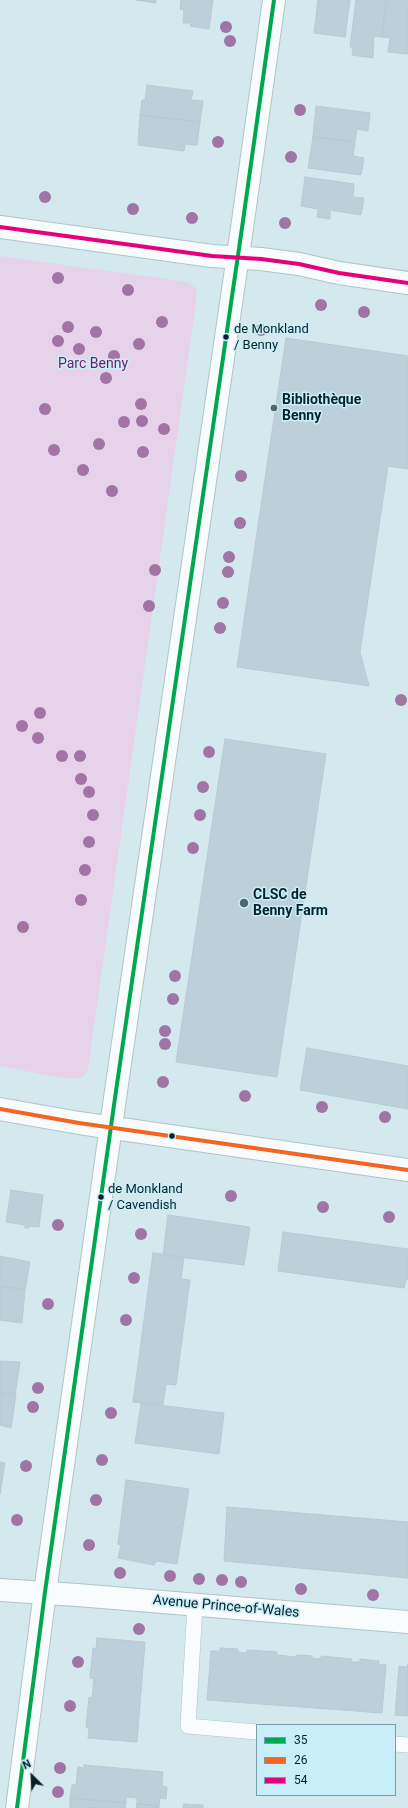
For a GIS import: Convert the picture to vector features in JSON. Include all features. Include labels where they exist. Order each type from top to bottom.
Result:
[{"type":"street","points":[[17,1808],[45,1592],[111,1127],[238,258],[274,0]]},
{"type":"street","points":[[0,227],[212,256],[261,259],[299,264],[339,273],[408,282]]},
{"type":"street","points":[[0,1109],[111,1127],[408,1170]]},
{"type":"street","name":"Avenue Prince-of-Wales","points":[[0,1590],[45,1592],[408,1622]]},
{"type":"lane","points":[[195,1605],[188,1726],[256,1732]]},
{"type":"lane","points":[[396,1744],[408,1745]]},
{"type":"green space","name":"Parc Benny","points":[[0,256],[188,282],[196,289],[197,295],[88,1069],[84,1076],[75,1079],[50,1076],[0,1066]]},
{"type":"building","points":[[136,0],[156,0],[156,3]]},
{"type":"building","points":[[181,0],[213,0],[209,29],[190,26],[191,23],[183,23],[184,10],[180,9]]},
{"type":"building","points":[[318,0],[350,0],[345,37],[314,33]]},
{"type":"building","points":[[356,0],[386,0],[382,37],[374,36],[373,58],[352,55],[353,47],[350,47]]},
{"type":"building","points":[[386,0],[408,0],[408,54],[388,52],[390,38],[382,37]]},
{"type":"building","points":[[147,85],[193,91],[191,100],[203,101],[200,122],[140,115],[142,100],[145,100]]},
{"type":"building","points":[[316,106],[370,113],[368,131],[357,129],[355,142],[313,137]]},
{"type":"building","points":[[140,115],[200,122],[197,145],[185,144],[184,151],[138,145]]},
{"type":"building","points":[[313,137],[355,142],[353,156],[364,158],[361,175],[308,168]]},
{"type":"building","points":[[305,177],[354,184],[353,197],[364,198],[361,215],[330,210],[330,219],[317,217],[318,209],[301,206]]},
{"type":"building","points":[[286,338],[408,356],[408,469],[388,466],[360,652],[369,686],[237,667]]},
{"type":"building","points":[[225,739],[326,754],[277,1077],[176,1062]]},
{"type":"building","points":[[307,1048],[408,1066],[408,1109],[300,1090]]},
{"type":"building","points":[[11,1190],[43,1195],[39,1227],[29,1226],[29,1228],[25,1228],[25,1225],[6,1222]]},
{"type":"building","points":[[168,1215],[250,1227],[244,1265],[163,1255]]},
{"type":"building","points":[[283,1232],[408,1249],[408,1280],[406,1279],[404,1288],[278,1271]]},
{"type":"building","points":[[153,1253],[184,1257],[181,1279],[190,1280],[176,1385],[166,1384],[163,1405],[133,1402]]},
{"type":"building","points":[[0,1256],[30,1262],[25,1290],[0,1286]]},
{"type":"building","points":[[0,1286],[25,1290],[22,1323],[0,1320]]},
{"type":"building","points":[[0,1361],[20,1362],[15,1395],[0,1393]]},
{"type":"building","points":[[0,1393],[16,1394],[11,1428],[0,1425]]},
{"type":"building","points":[[141,1403],[224,1413],[219,1454],[135,1443]]},
{"type":"building","points":[[0,1462],[5,1463],[0,1494]]},
{"type":"building","points":[[126,1480],[189,1489],[177,1564],[157,1561],[154,1565],[118,1558],[121,1545],[118,1544]]},
{"type":"building","points":[[227,1507],[408,1522],[408,1578],[224,1561]]},
{"type":"building","points":[[97,1638],[145,1642],[137,1742],[88,1738],[89,1728],[86,1727],[89,1697],[92,1698],[94,1679],[90,1678],[93,1648],[96,1649]]},
{"type":"building","points":[[220,1648],[238,1649],[238,1652],[247,1653],[247,1650],[277,1652],[277,1655],[296,1657],[297,1655],[312,1656],[312,1658],[321,1659],[321,1656],[352,1659],[351,1662],[360,1662],[360,1659],[379,1661],[378,1664],[386,1665],[382,1713],[207,1700],[211,1651],[220,1651]]},
{"type":"building","points":[[408,1664],[408,1716],[395,1715],[399,1666],[407,1667]]},
{"type":"building","points":[[84,1765],[163,1772],[162,1786],[167,1787],[166,1799],[160,1798],[159,1806],[137,1804],[137,1798],[126,1797],[126,1803],[70,1798],[72,1785],[76,1785],[78,1767],[84,1768]]},
{"type":"building","points":[[70,1798],[126,1803],[125,1808],[70,1808]]},
{"type":"building","points":[[137,1804],[159,1806],[159,1808],[136,1808]]},
{"type":"building","points":[[184,1804],[203,1805],[203,1808],[183,1808]]},
{"type":"transit line","name":"35","points":[[17,1808],[45,1592],[117,1084],[274,0]]},
{"type":"transit line","name":"54","points":[[0,227],[212,256],[261,259],[299,264],[339,273],[408,283]]},
{"type":"transit line","name":"26","points":[[0,1109],[79,1123],[408,1170]]},
{"type":"place","name":"de Monkland / Benny","points":[[226,337]]},
{"type":"place","name":"Bibliothèque Benny","points":[[274,408]]},
{"type":"place","name":"CLSC de Benny Farm","points":[[244,903]]},
{"type":"place","name":"de Monkland / Cavendish","points":[[101,1197]]}]
